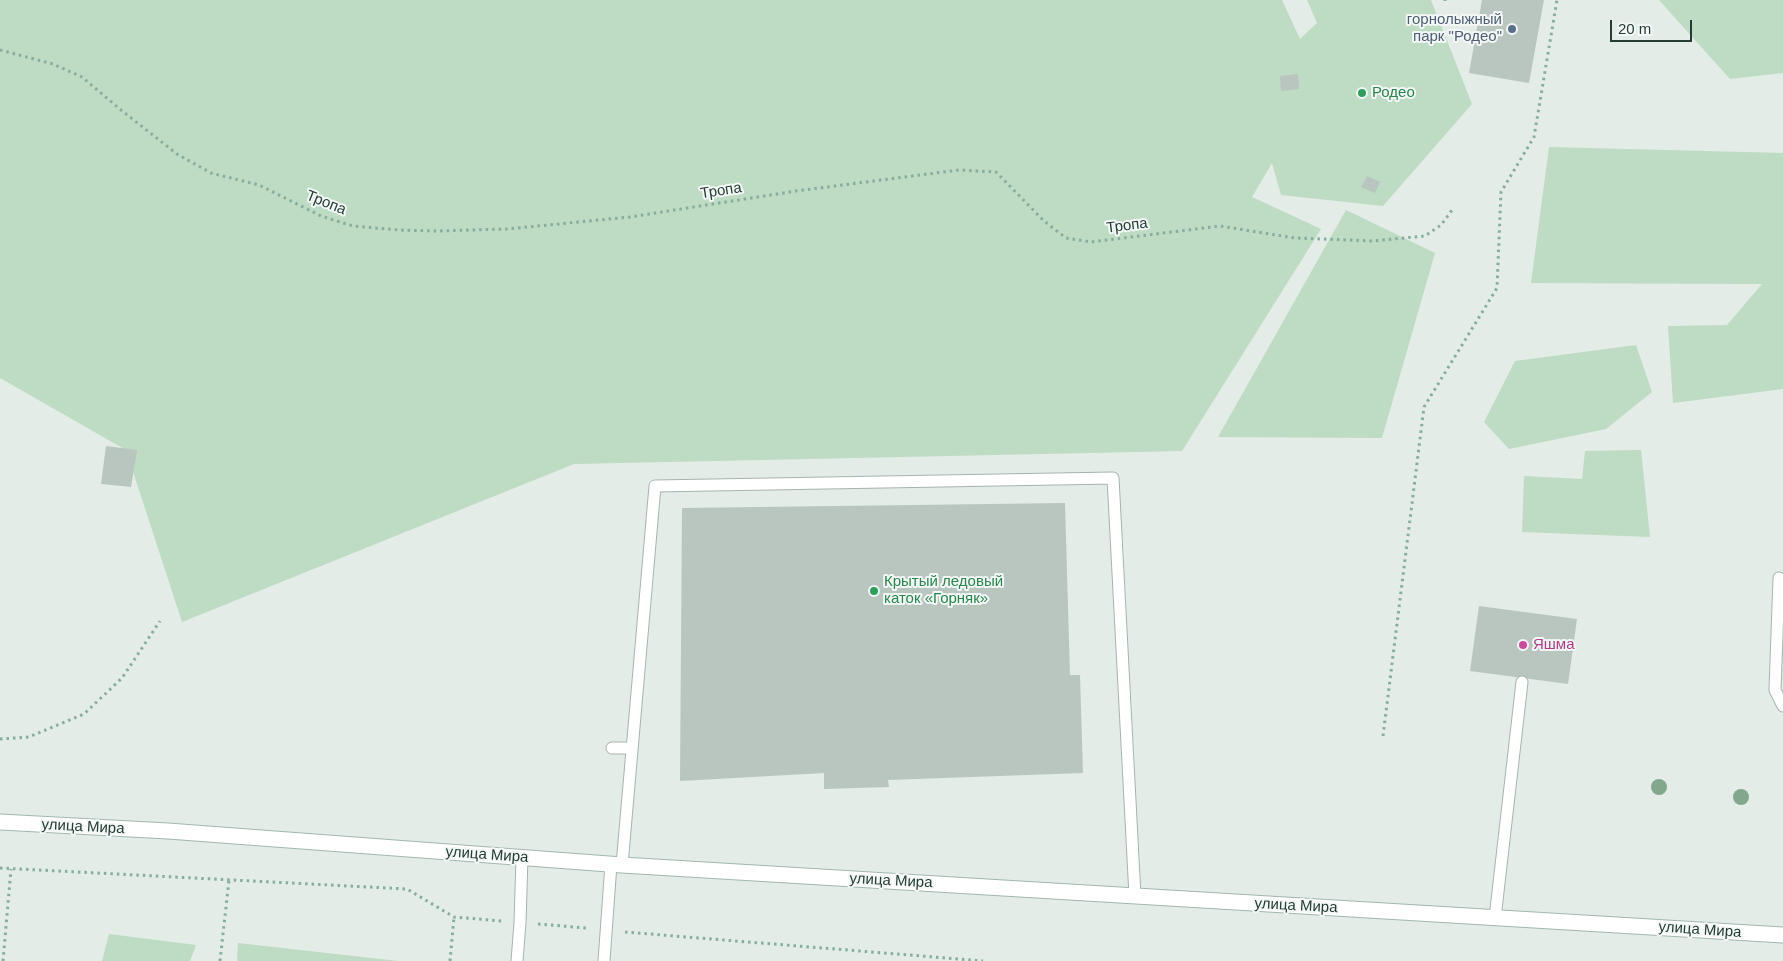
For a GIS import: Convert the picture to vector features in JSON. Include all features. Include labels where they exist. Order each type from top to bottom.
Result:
[{"type":"main road","name":"улица Мира","points":[[0,822],[168,831],[617,864],[1783,935]]},
{"type":"lane","points":[[604,961],[606,930],[617,864],[632,748],[655,486],[1113,478],[1135,794],[1134,896]]},
{"type":"lane","points":[[1779,578],[1775,690],[1783,706]]},
{"type":"lane","points":[[1495,918],[1522,682]]},
{"type":"lane","points":[[612,748],[632,748]]},
{"type":"lane","points":[[517,961],[522,857]]},
{"type":"path","points":[[1383,736],[1424,407],[1497,288],[1500,192],[1534,137],[1557,0]]},
{"type":"path","name":"Тропа","points":[[0,50],[53,64],[82,77],[120,110],[177,154],[211,173],[259,185],[321,216],[353,226],[436,231],[516,228],[630,217],[796,191],[959,170],[996,172],[1044,221],[1066,238],[1091,242],[1220,226],[1295,238],[1372,241],[1425,236],[1442,225],[1452,210]]},
{"type":"path","points":[[0,739],[28,737],[84,714],[122,678],[160,621]]},
{"type":"path","points":[[0,868],[407,889],[454,917],[983,961]]},
{"type":"path","points":[[3,961],[12,869]]},
{"type":"path","points":[[220,961],[229,880]]},
{"type":"path","points":[[450,961],[454,917]]},
{"type":"green space","points":[[0,0],[1282,0],[1300,39],[1317,23],[1307,0],[1431,0],[1472,104],[1383,206],[1281,195],[1272,163],[1252,197],[1321,229],[1182,451],[574,464],[182,622],[126,450],[0,378]]},
{"type":"green space","points":[[1659,0],[1783,0],[1783,73],[1730,79]]},
{"type":"green space","points":[[1549,147],[1783,153],[1783,389],[1673,403],[1668,326],[1727,325],[1762,284],[1531,283]]},
{"type":"green space","points":[[1346,210],[1435,253],[1382,438],[1218,437]]},
{"type":"green space","points":[[1636,345],[1652,392],[1606,429],[1509,449],[1484,422],[1515,361]]},
{"type":"green space","points":[[1641,450],[1650,537],[1522,532],[1524,476],[1582,479],[1585,451]]},
{"type":"green space","points":[[109,934],[196,945],[190,961],[102,961]]},
{"type":"green space","points":[[238,943],[398,961],[237,961]]},
{"type":"building","points":[[1482,0],[1544,0],[1529,83],[1469,73]]},
{"type":"building","points":[[1298,74],[1299,89],[1281,91],[1280,76]]},
{"type":"building","points":[[1367,176],[1380,182],[1375,193],[1361,187]]},
{"type":"building","points":[[106,446],[137,450],[131,487],[101,484]]},
{"type":"building","name":"Крытый ледовый каток «Горняк»","points":[[1065,503],[1070,675],[1080,675],[1083,773],[888,780],[889,787],[824,789],[824,773],[680,781],[682,508]]},
{"type":"building","name":"Яшма","points":[[1479,606],[1577,619],[1568,684],[1470,671]]},
{"type":"place","name":"горнолыжный парк \"Родео\"","points":[[1512,29]]},
{"type":"place","name":"Родео","points":[[1362,93]]},
{"type":"place","name":"Крытый ледовый каток «Горняк»","points":[[874,591]]},
{"type":"place","name":"Яшма","points":[[1523,645]]}]
